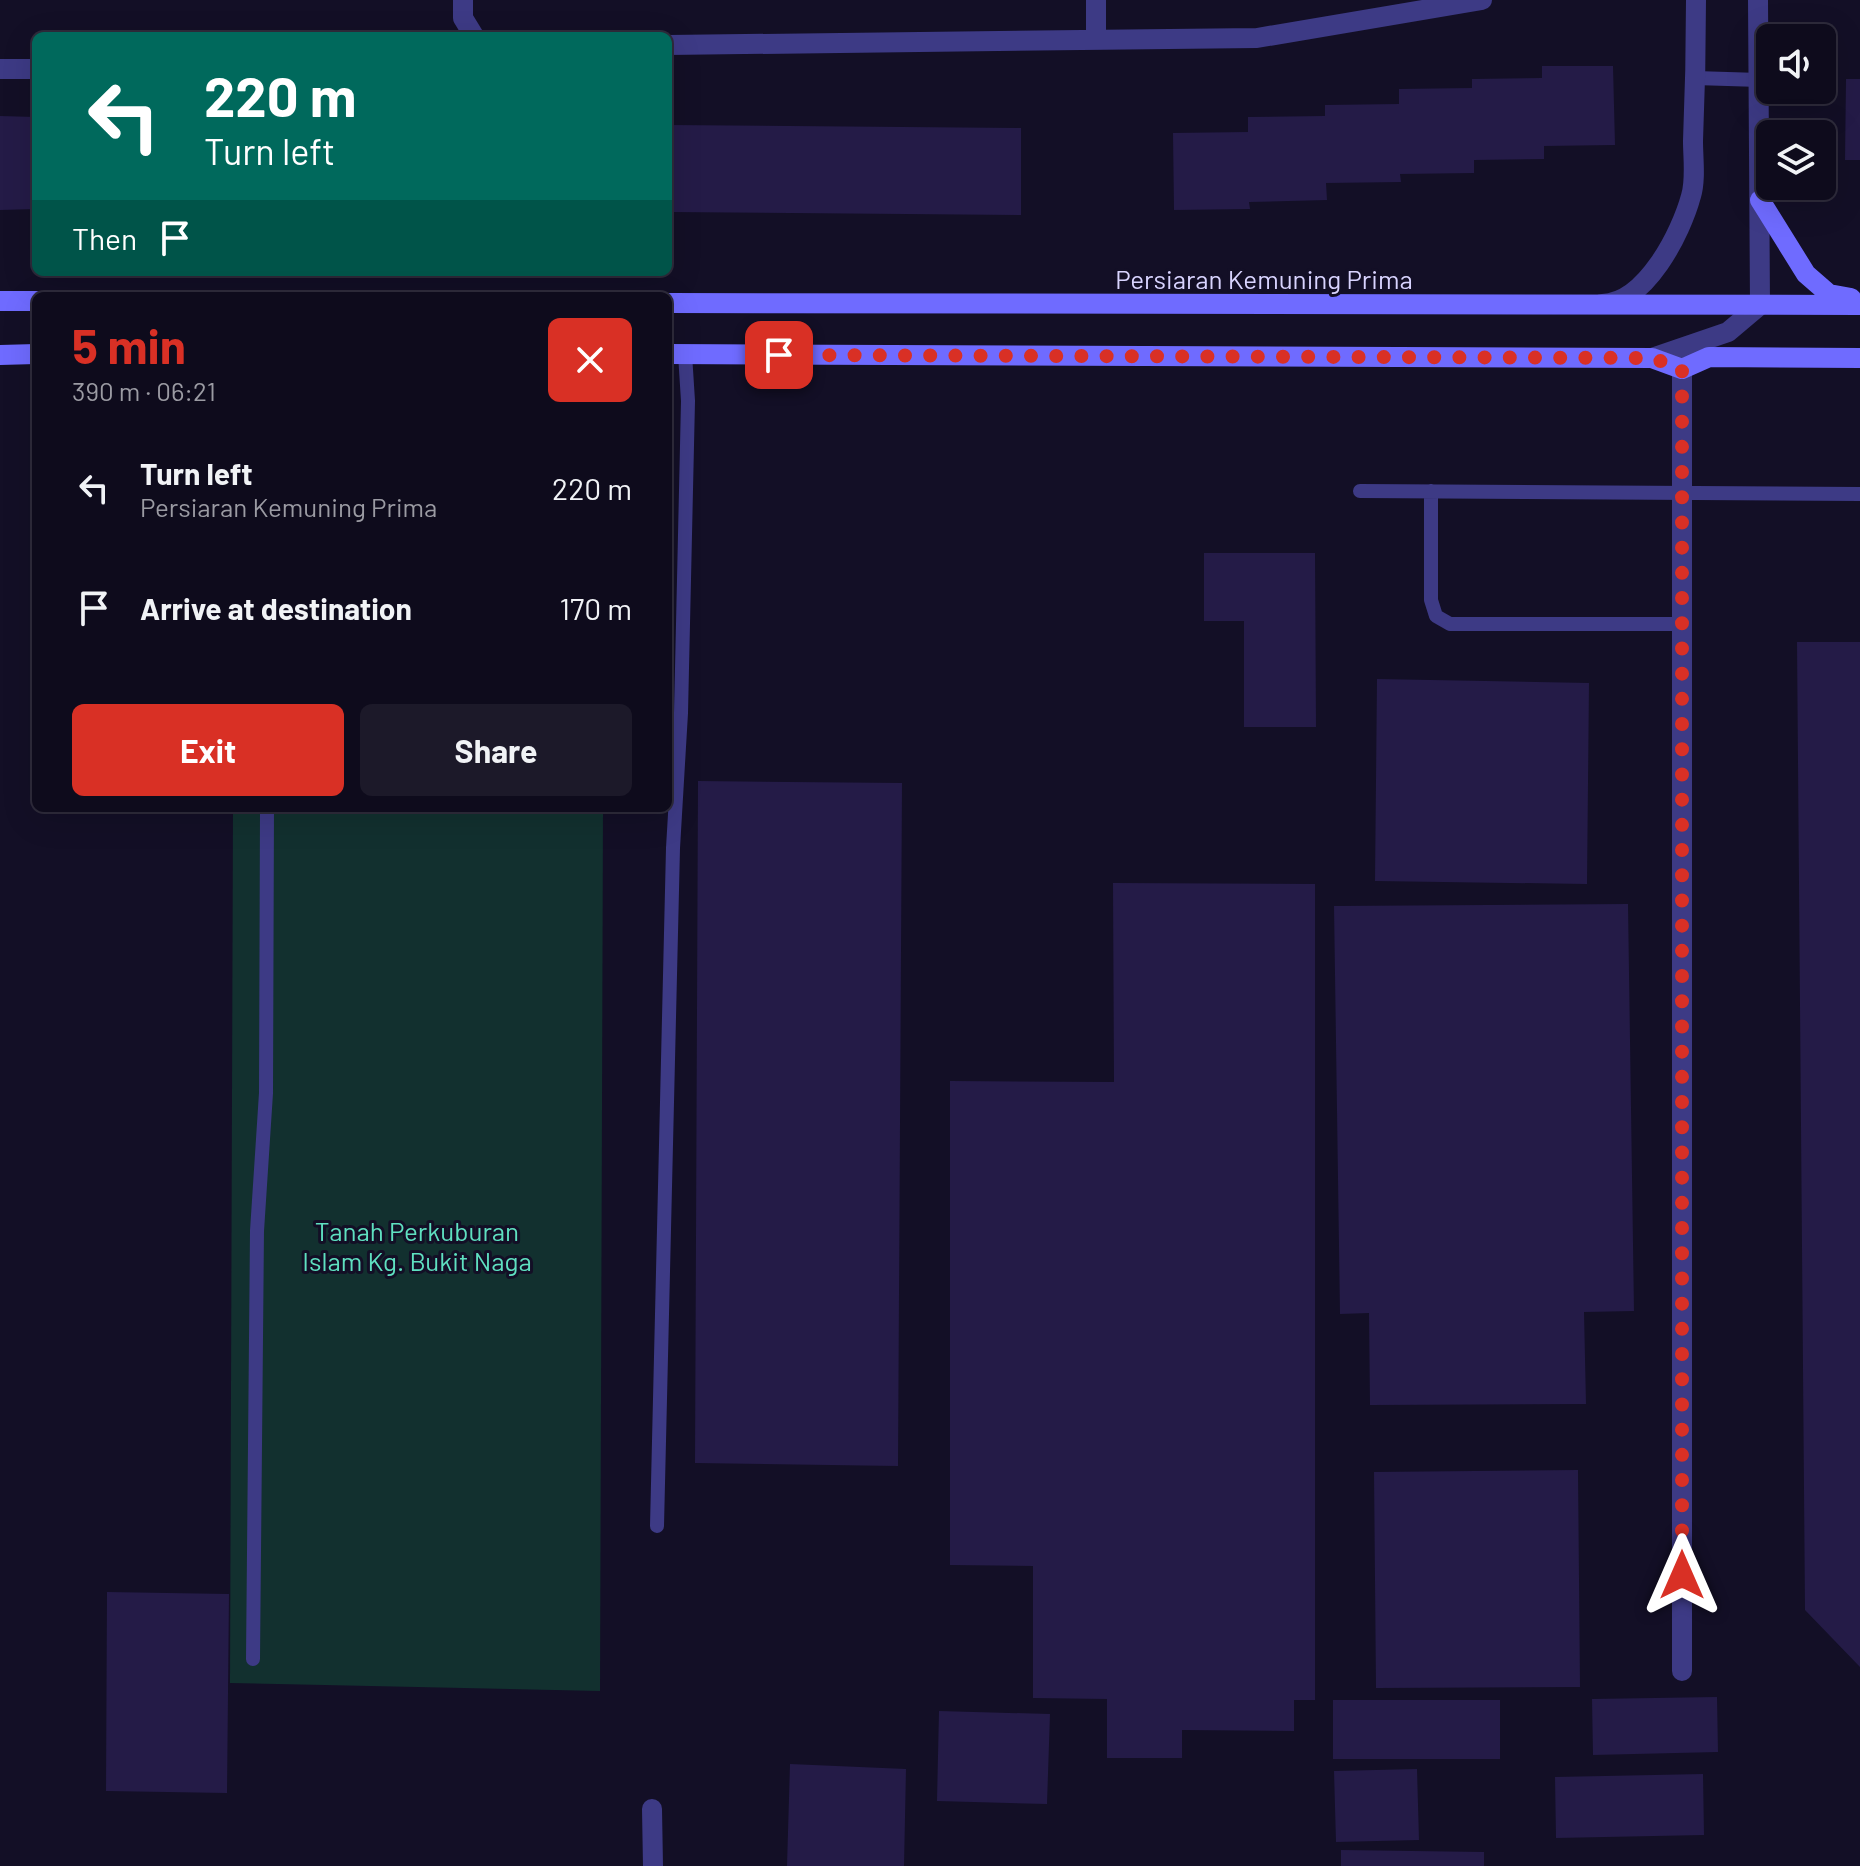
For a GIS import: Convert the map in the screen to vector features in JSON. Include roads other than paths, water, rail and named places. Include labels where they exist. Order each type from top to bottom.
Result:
[{"type":"street","points":[[463,0],[463,18],[472,32]]},
{"type":"street","points":[[1096,0],[1096,40]]},
{"type":"street","points":[[672,45],[1257,38],[1482,0]]},
{"type":"street","points":[[1546,304],[1610,303],[1636,291],[1655,270],[1673,240],[1692,195],[1696,0]]},
{"type":"street","points":[[1758,0],[1759,24]]},
{"type":"street","points":[[0,69],[32,69]]},
{"type":"street","points":[[1760,200],[1806,274],[1829,294],[1860,302]]},
{"type":"street","points":[[676,354],[1652,358],[1728,332],[1760,305],[1760,200]]},
{"type":"street","points":[[0,301],[32,301]]},
{"type":"street","name":"Persiaran Kemuning Prima","points":[[672,303],[1760,305],[1860,302]]},
{"type":"street","points":[[0,355],[32,354]]},
{"type":"street","points":[[1652,358],[1682,369],[1709,357],[1860,358]]},
{"type":"street","points":[[1682,369],[1682,1671]]},
{"type":"street","points":[[652,1809],[653,1866]]},
{"type":"lane","points":[[1695,78],[1756,80]]},
{"type":"lane","points":[[657,1526],[673,848],[681,713],[688,401],[676,354]]},
{"type":"lane","points":[[1360,491],[1860,494]]},
{"type":"lane","points":[[1431,491],[1431,600],[1436,616],[1450,624],[1682,624]]},
{"type":"lane","points":[[253,1659],[257,1231],[266,1093],[267,812]]},
{"type":"park label","name":"Tanah Perkuburan Islam Kg. Bukit Naga","points":[[417,1245]]}]
